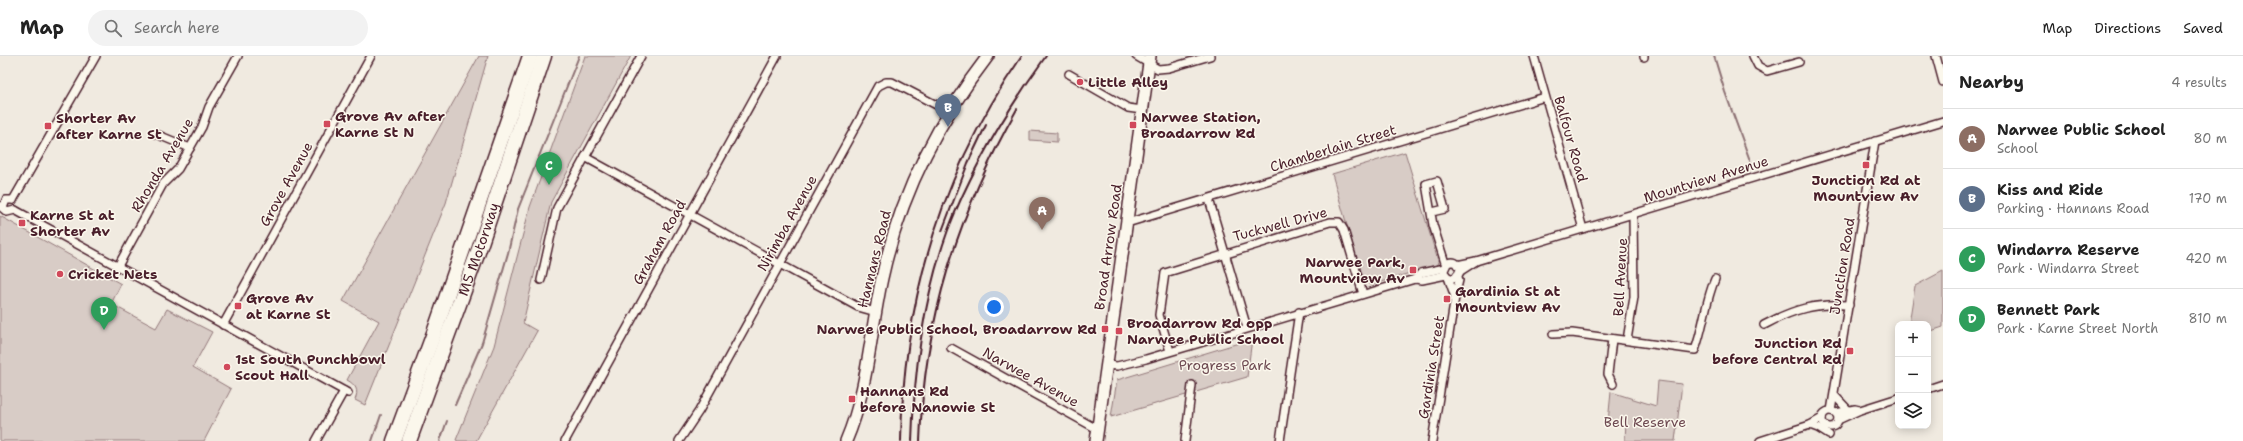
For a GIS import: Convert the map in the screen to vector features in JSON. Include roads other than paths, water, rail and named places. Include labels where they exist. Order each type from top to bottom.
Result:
[{"type":"highway","name":"M5 Motorway","points":[[394,441],[434,333],[530,56]]},
{"type":"highway","name":"M5 Motorway","points":[[408,441],[478,252],[544,56]]},
{"type":"main road","name":"Hannans Road","points":[[846,441],[862,393],[886,260],[903,205],[925,154],[948,111],[988,56]]},
{"type":"main road","name":"Broad Arrow Road","points":[[1096,441],[1149,60]]},
{"type":"street","points":[[96,56],[13,200],[2,204],[7,212],[15,210],[346,392],[316,441]]},
{"type":"street","name":"Rhonda Avenue","points":[[118,266],[164,184],[178,168],[202,127],[209,107],[238,56]]},
{"type":"street","name":"Grove Avenue","points":[[223,325],[371,56]]},
{"type":"street","points":[[541,280],[557,208],[641,56]]},
{"type":"street","name":"Graham Road","points":[[565,441],[777,56]]},
{"type":"street","points":[[1136,56],[1149,60],[1158,69],[1169,68],[1210,56]]},
{"type":"street","name":"Balfour Road","points":[[1534,56],[1583,229]]},
{"type":"street","points":[[1753,56],[1758,66],[1767,71],[1799,62]]},
{"type":"street","points":[[1936,56],[1943,82]]},
{"type":"street","points":[[1069,74],[1128,108],[1142,110]]},
{"type":"street","name":"Nirimba Avenue","points":[[679,441],[699,411],[878,86],[886,82],[892,82],[948,111]]},
{"type":"street","name":"Chamberlain Street","points":[[1127,223],[1545,97]]},
{"type":"street","name":"Mountview Avenue","points":[[1446,272],[1451,263],[1457,264],[1476,261],[1634,215],[1943,121]]},
{"type":"street","points":[[156,134],[190,148]]},
{"type":"street","name":"Junction Road","points":[[1835,415],[1836,396],[1849,305],[1875,141]]},
{"type":"street","points":[[585,157],[858,307],[876,312]]},
{"type":"street","points":[[1209,199],[1247,328]]},
{"type":"street","points":[[13,200],[16,204],[15,210]]},
{"type":"street","name":"Gardinia Street","points":[[1432,212],[1432,225],[1455,297]]},
{"type":"street","name":"Bell Avenue","points":[[1627,340],[1634,297],[1634,215]]},
{"type":"street","name":"Tuckwell Drive","points":[[1225,253],[1330,222],[1339,222],[1344,230],[1363,294]]},
{"type":"street","points":[[1170,352],[1159,315],[1165,273],[1225,253]]},
{"type":"street","name":"Mountview Avenue","points":[[1458,274],[1476,261]]},
{"type":"street","name":"Gardinia Street","points":[[1432,441],[1459,280],[1457,264]]},
{"type":"street","points":[[1107,365],[1117,366],[1170,352],[1299,312],[1415,279],[1421,273],[1446,272],[1458,274]]},
{"type":"street","points":[[1553,334],[1572,333],[1695,350],[1700,337],[1707,298],[1715,279]]},
{"type":"street","points":[[1764,325],[1804,307],[1818,304],[1849,305]]},
{"type":"street","points":[[1280,441],[1299,312]]},
{"type":"street","points":[[1612,339],[1608,374],[1612,384]]},
{"type":"street","name":"Narwee Avenue","points":[[951,348],[1098,429]]},
{"type":"street","points":[[1931,388],[1943,384]]},
{"type":"street","points":[[1185,441],[1192,385]]},
{"type":"street","points":[[1836,396],[1849,410]]},
{"type":"street","points":[[1760,441],[1810,425],[1822,418],[1826,412],[1835,415],[1860,410],[1895,399]]},
{"type":"street","points":[[1835,415],[1849,410],[1860,410]]},
{"type":"street","points":[[1822,418],[1825,424],[1834,426],[1835,415]]},
{"type":"street","points":[[1810,425],[1818,428],[1829,438]]},
{"type":"street","points":[[1829,426],[1829,438]]},
{"type":"waterway","points":[[455,405],[482,343],[508,253],[518,209],[579,56]]},
{"type":"waterway","points":[[1714,56],[1725,92],[1752,166]]},
{"type":"waterway","points":[[372,441],[381,415]]},
{"type":"waterway","points":[[440,441],[447,421]]},
{"type":"railway","points":[[901,441],[903,389],[909,338],[919,288],[932,239],[949,192],[969,145],[994,100],[1022,56]]},
{"type":"railway","points":[[912,441],[915,387],[922,334],[933,281],[948,230],[979,161],[1004,118],[1046,56]]},
{"type":"railway","points":[[920,441],[923,396],[929,353],[937,310],[948,269],[961,228],[978,188],[996,148],[1017,109]]},
{"type":"railway","points":[[942,231],[968,163],[986,125]]},
{"type":"place","name":"Little Alley","points":[[1080,82]]},
{"type":"place","name":"Grove Av after Karne St N","points":[[327,124]]},
{"type":"place","name":"Narwee Station, Broadarrow Rd","points":[[1133,125]]},
{"type":"place","name":"Shorter Av after Karne St","points":[[48,126]]},
{"type":"place","name":"Kiss and Ride","points":[[948,127]]},
{"type":"place","name":"Junction Rd at Mountview Av","points":[[1866,165]]},
{"type":"place","name":"Windarra Reserve","points":[[549,185]]},
{"type":"place","name":"Karne St at Shorter Av","points":[[22,223]]},
{"type":"place","name":"Narwee Public School","points":[[1042,230]]},
{"type":"place","name":"Narwee Park, Mountview Av","points":[[1413,270]]},
{"type":"place","name":"Cricket Nets","points":[[60,274]]},
{"type":"place","name":"Gardinia St at Mountview Av","points":[[1447,299]]},
{"type":"place","name":"Grove Av at Karne St","points":[[238,306]]},
{"type":"place","name":"Narwee Public School, Broadarrow Rd","points":[[1105,329]]},
{"type":"place","name":"Bennett Park","points":[[104,330]]},
{"type":"place","name":"Broadarrow Rd opp Narwee Public School","points":[[1119,331]]},
{"type":"place","name":"Junction Rd before Central Rd","points":[[1850,351]]},
{"type":"place","name":"1st South Punchbowl Scout Hall","points":[[227,367]]},
{"type":"place","name":"Hannans Rd before Nanowie St","points":[[852,399]]},
{"type":"park label","name":"Progress Park","points":[[1225,365]]},
{"type":"park label","name":"Bell Reserve","points":[[1645,422]]}]
